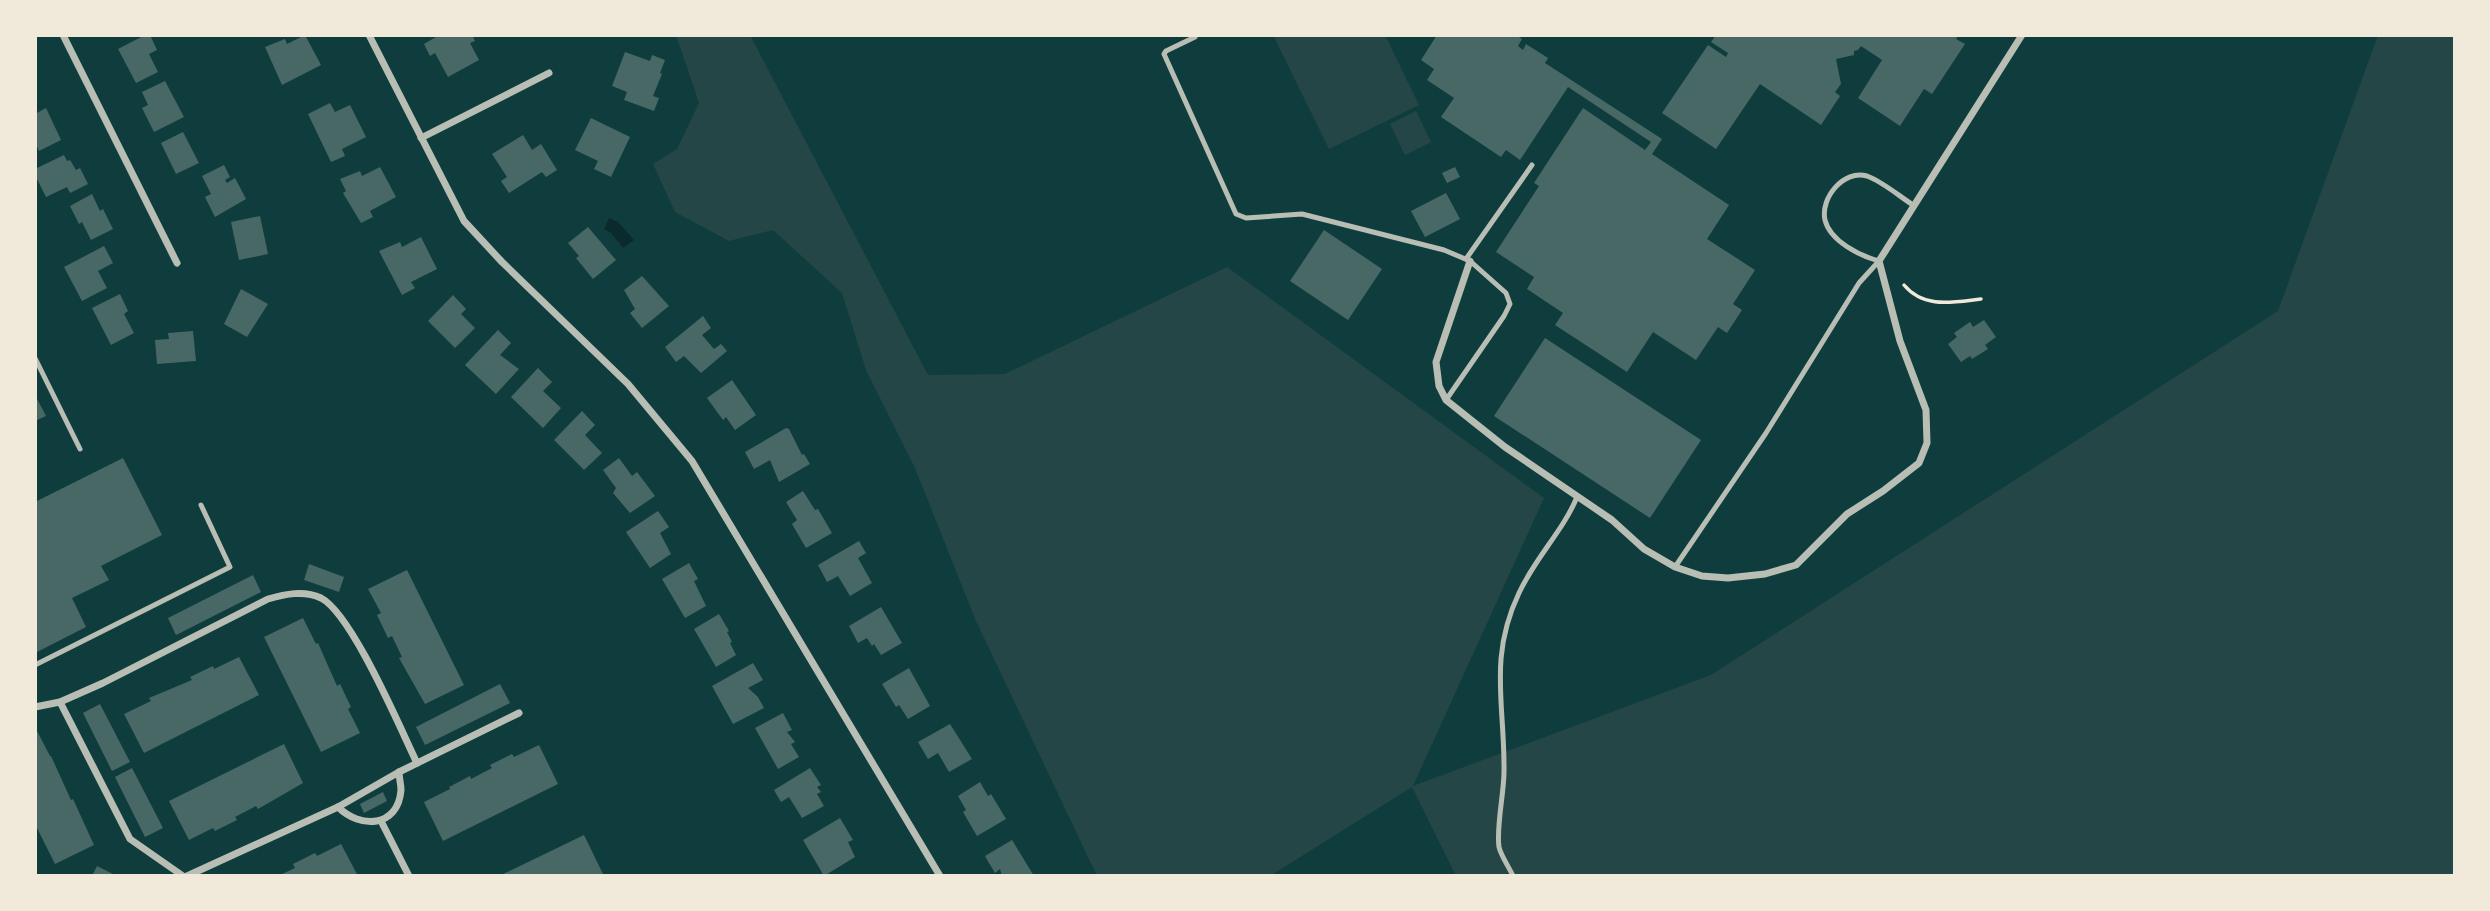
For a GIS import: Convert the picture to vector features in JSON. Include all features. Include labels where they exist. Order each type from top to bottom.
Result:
[{"type":"street","points":[[63,35],[177,264]]},
{"type":"street","points":[[369,35],[464,220],[480,239],[628,384],[692,461],[940,876]]},
{"type":"street","points":[[1468,260],[1436,362],[1439,386],[1446,400],[1505,447],[1612,520],[1644,549],[1675,567],[1702,576],[1728,578],[1765,574],[1796,565],[1847,514],[1919,463],[1927,443],[1926,410],[1900,341],[1879,261],[2022,35]]},
{"type":"street","points":[[421,138],[549,73]]},
{"type":"street","points":[[35,707],[60,702],[268,599],[287,593],[307,594],[321,598],[332,607],[354,635],[417,763]]},
{"type":"street","points":[[60,702],[130,839],[185,876],[338,807],[399,772],[519,713]]},
{"type":"street","points":[[338,807],[348,817],[364,823],[382,821],[395,808],[401,791],[399,772]]},
{"type":"street","points":[[382,821],[409,876]]},
{"type":"lane","points":[[1195,37],[1164,54],[1237,214],[1246,218],[1302,215],[1444,250],[1468,260],[1506,293],[1510,304],[1446,400]]},
{"type":"lane","points":[[1468,260],[1532,164]]},
{"type":"lane","points":[[1675,567],[1766,433],[1860,283],[1879,261],[1856,251],[1836,238],[1830,230],[1825,220],[1825,209],[1832,191],[1847,178],[1866,176],[1913,205]]},
{"type":"lane","points":[[35,358],[80,449]]},
{"type":"lane","points":[[1513,876],[1499,847],[1504,771],[1499,686],[1503,634],[1518,593],[1541,552],[1570,515],[1577,497]]},
{"type":"lane","points":[[35,666],[230,566],[201,505]]},
{"type":"path","points":[[1904,285],[1913,296],[1936,303],[1981,299]]},
{"type":"shaded area","points":[[676,35],[750,35],[928,375],[1005,374],[1227,267],[1544,498],[1413,786],[1711,675],[2278,311],[2378,35],[2455,35],[2455,876],[1456,876],[1412,787],[1270,876],[1097,876],[976,621],[915,468],[866,370],[842,293],[773,230],[729,241],[675,212],[653,164],[677,149],[699,103]]},
{"type":"shaded area","points":[[1273,35],[1385,35],[1419,105],[1329,149]]},
{"type":"shaded area","points":[[1416,111],[1431,142],[1405,155],[1390,124]]},
{"type":"shaded area","points":[[609,218],[618,222],[634,240],[623,248],[611,233],[604,229]]},
{"type":"building","points":[[150,35],[157,50],[149,54],[158,72],[136,83],[118,49]]},
{"type":"building","points":[[305,35],[321,65],[282,85],[265,47],[285,39],[287,44]]},
{"type":"building","points":[[435,35],[472,35],[475,41],[470,43],[479,60],[448,77],[435,53],[430,56],[424,44],[436,37]]},
{"type":"building","points":[[1437,35],[1516,35],[1522,39],[1518,46],[1523,50],[1526,44],[1548,58],[1545,63],[1662,139],[1652,154],[1729,205],[1707,239],[1755,270],[1733,304],[1742,310],[1727,333],[1718,327],[1696,360],[1653,332],[1627,372],[1555,325],[1563,313],[1527,289],[1534,277],[1496,252],[1539,186],[1534,183],[1583,108],[1645,150],[1651,142],[1568,87],[1520,160],[1506,150],[1501,157],[1441,117],[1454,98],[1427,80],[1434,69],[1421,60]]},
{"type":"building","points":[[1716,35],[1959,35],[1956,39],[1965,44],[1932,94],[1924,89],[1900,126],[1858,98],[1882,60],[1861,46],[1854,51],[1854,55],[1836,59],[1841,84],[1835,92],[1840,96],[1821,125],[1760,84],[1716,149],[1662,113],[1708,45],[1726,57],[1728,53],[1711,42]]},
{"type":"building","points":[[625,52],[650,61],[652,55],[665,60],[653,96],[659,98],[654,111],[624,100],[627,92],[612,86]]},
{"type":"building","points":[[165,81],[184,117],[154,132],[142,108],[148,105],[142,92]]},
{"type":"building","points":[[330,103],[335,112],[350,105],[366,137],[342,149],[345,156],[331,162],[308,114]]},
{"type":"building","points":[[46,108],[61,140],[39,151],[35,142],[35,114]]},
{"type":"building","points":[[591,118],[630,137],[611,177],[594,169],[598,161],[575,150]]},
{"type":"building","points":[[183,132],[199,163],[176,174],[161,143]]},
{"type":"building","points":[[523,135],[532,150],[541,144],[557,170],[546,177],[542,172],[509,193],[501,181],[507,177],[492,154]]},
{"type":"building","points":[[64,155],[76,170],[80,168],[88,184],[70,193],[67,187],[46,197],[35,175],[35,169]]},
{"type":"building","points":[[224,165],[230,177],[225,180],[227,183],[235,178],[246,199],[215,217],[205,197],[211,194],[202,176]]},
{"type":"building","points":[[380,167],[396,197],[370,211],[373,217],[361,223],[343,193],[346,191],[340,179],[360,171],[362,176]]},
{"type":"building","points":[[1455,167],[1460,177],[1447,183],[1442,173]]},
{"type":"building","points":[[1446,193],[1460,219],[1425,237],[1411,211]]},
{"type":"building","points":[[92,194],[113,229],[91,240],[70,206]]},
{"type":"building","points":[[260,216],[268,254],[239,260],[231,222]]},
{"type":"building","points":[[588,227],[616,260],[593,279],[568,243]]},
{"type":"building","points":[[1324,230],[1382,269],[1348,320],[1290,281]]},
{"type":"building","points":[[421,237],[437,269],[411,282],[415,288],[402,295],[379,251],[400,242],[402,247]]},
{"type":"building","points":[[104,246],[113,263],[98,271],[107,288],[82,301],[64,267]]},
{"type":"building","points":[[642,276],[669,306],[642,328],[630,313],[635,309],[624,290]]},
{"type":"building","points":[[241,289],[268,304],[247,337],[224,324]]},
{"type":"building","points":[[120,294],[128,311],[124,314],[134,333],[111,345],[92,308]]},
{"type":"building","points":[[453,295],[466,309],[461,314],[475,328],[455,348],[428,321]]},
{"type":"building","points":[[703,316],[711,328],[702,335],[714,349],[721,344],[727,351],[701,373],[684,356],[676,362],[665,347]]},
{"type":"building","points":[[1984,320],[1996,337],[1985,345],[1988,349],[1961,362],[1948,344],[1957,337],[1954,333],[1970,322],[1973,327]]},
{"type":"building","points":[[498,330],[511,343],[500,355],[519,369],[496,394],[465,365]]},
{"type":"building","points":[[193,331],[196,361],[157,364],[155,340],[169,339],[168,333]]},
{"type":"building","points":[[1545,338],[1701,440],[1650,518],[1494,416]]},
{"type":"building","points":[[538,368],[552,382],[543,391],[561,408],[543,428],[511,397]]},
{"type":"building","points":[[732,380],[756,415],[735,430],[726,417],[723,420],[707,398]]},
{"type":"building","points":[[35,395],[46,416],[35,421]]},
{"type":"building","points":[[582,411],[595,425],[585,435],[602,453],[584,470],[554,440]]},
{"type":"building","points":[[786,428],[810,464],[779,482],[770,460],[754,469],[745,452]]},
{"type":"building","points":[[123,458],[162,535],[101,566],[109,580],[72,598],[86,627],[35,653],[35,502]]},
{"type":"building","points":[[619,458],[632,476],[637,472],[655,496],[630,513],[613,493],[616,488],[603,470]]},
{"type":"building","points":[[803,491],[815,510],[818,509],[832,533],[806,548],[792,524],[797,520],[786,502]]},
{"type":"building","points":[[658,511],[669,527],[660,533],[671,554],[650,568],[626,532]]},
{"type":"building","points":[[859,541],[866,553],[858,558],[872,583],[850,596],[838,576],[827,582],[818,565]]},
{"type":"building","points":[[689,563],[698,579],[694,581],[706,606],[685,618],[662,579]]},
{"type":"building","points":[[309,564],[344,577],[339,592],[304,580]]},
{"type":"building","points":[[407,570],[464,685],[425,704],[399,658],[402,657],[392,636],[388,638],[377,615],[381,613],[368,589]]},
{"type":"building","points":[[253,575],[261,592],[176,635],[168,618]]},
{"type":"building","points":[[881,607],[902,643],[881,655],[867,638],[858,643],[849,626]]},
{"type":"building","points":[[719,614],[729,631],[730,643],[736,655],[716,667],[694,629]]},
{"type":"building","points":[[303,618],[316,644],[318,643],[337,686],[340,684],[360,733],[321,752],[264,637]]},
{"type":"building","points":[[239,657],[259,695],[144,753],[124,714],[151,701],[149,698],[192,680],[190,677]]},
{"type":"building","points":[[753,663],[763,680],[748,688],[758,697],[764,708],[733,724],[712,686]]},
{"type":"building","points":[[909,668],[930,706],[908,719],[899,705],[896,707],[882,684]]},
{"type":"building","points":[[500,684],[510,703],[425,745],[416,727]]},
{"type":"building","points":[[100,704],[130,762],[112,771],[83,713]]},
{"type":"building","points":[[783,713],[792,730],[787,732],[795,742],[791,744],[799,757],[778,769],[755,728]]},
{"type":"building","points":[[950,724],[972,759],[949,772],[938,753],[928,759],[918,742]]},
{"type":"building","points":[[35,727],[94,845],[55,864],[35,824]]},
{"type":"building","points":[[284,744],[303,783],[258,809],[256,806],[235,817],[237,820],[215,831],[213,828],[189,840],[169,801]]},
{"type":"building","points":[[539,745],[558,784],[443,841],[424,802],[470,776],[471,779],[492,768],[490,765],[512,754],[514,757]]},
{"type":"building","points":[[132,768],[163,828],[145,837],[115,777]]},
{"type":"building","points":[[810,768],[821,785],[817,787],[821,792],[817,794],[824,806],[802,818],[789,797],[781,802],[774,790]]},
{"type":"building","points":[[980,782],[988,796],[991,794],[1006,819],[977,836],[963,812],[966,810],[958,796]]},
{"type":"building","points":[[383,792],[387,801],[364,813],[360,804]]},
{"type":"building","points":[[840,818],[853,840],[848,842],[855,857],[824,876],[803,840]]},
{"type":"building","points":[[584,835],[603,874],[599,876],[499,876]]},
{"type":"building","points":[[1012,840],[1034,876],[1002,876],[1000,869],[995,873],[985,856]]},
{"type":"building","points":[[341,844],[358,876],[278,876],[295,868],[293,864]]},
{"type":"building","points":[[97,866],[117,876],[92,876]]}]
